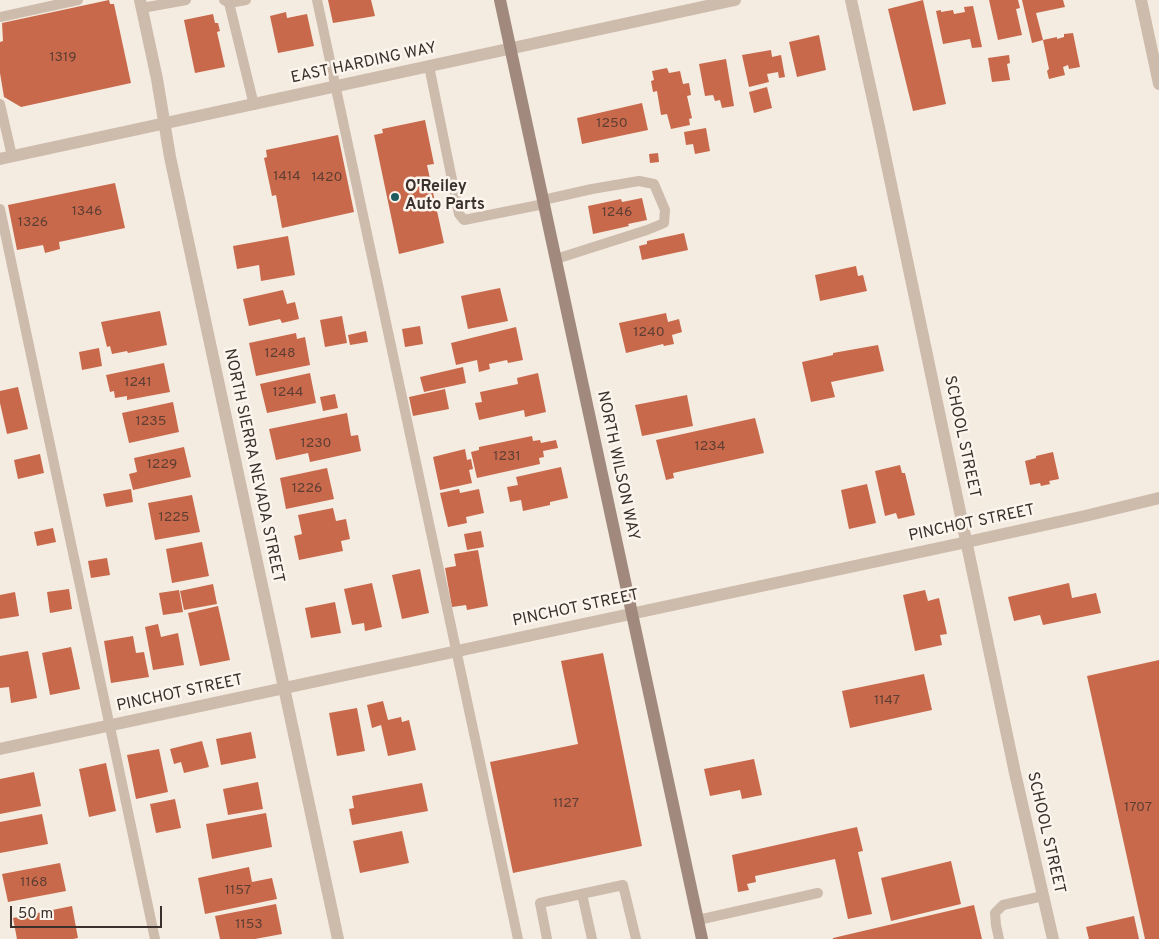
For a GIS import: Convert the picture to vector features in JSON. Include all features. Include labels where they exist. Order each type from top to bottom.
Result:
[{"type":"main road","name":"NORTH WILSON WAY","points":[[500,0],[702,939]]},
{"type":"street","name":"EAST HARDING WAY","points":[[6,158],[735,0]]},
{"type":"street","name":"SCHOOL STREET","points":[[851,0],[1052,939]]},
{"type":"street","points":[[1141,0],[1159,84]]},
{"type":"street","name":"NORTH SIERRA NEVADA STREET","points":[[141,4],[157,79],[172,166],[338,939]]},
{"type":"street","name":"PINCHOT STREET","points":[[0,749],[966,542],[1159,498]]},
{"type":"lane","points":[[0,17],[78,0]]},
{"type":"lane","points":[[141,4],[186,0]]},
{"type":"lane","points":[[246,0],[226,2],[254,105]]},
{"type":"lane","points":[[317,0],[518,939]]},
{"type":"lane","points":[[429,66],[459,214],[464,220],[592,189],[639,181],[654,184],[664,210],[664,223],[556,259]]},
{"type":"lane","points":[[0,104],[6,158]]},
{"type":"lane","points":[[0,209],[155,939]]},
{"type":"lane","points":[[547,939],[540,903],[623,885],[636,939]]},
{"type":"lane","points":[[698,920],[818,893]]},
{"type":"lane","points":[[582,894],[592,939]]},
{"type":"lane","points":[[999,939],[995,913],[1003,905],[1043,896]]},
{"type":"building","points":[[109,0],[110,4],[114,4],[131,83],[21,107],[4,97],[0,73],[0,42],[3,41],[2,23]]},
{"type":"building","points":[[328,0],[371,0],[375,16],[333,23]]},
{"type":"building","points":[[923,0],[946,104],[913,111],[888,9]]},
{"type":"building","points":[[989,0],[1018,0],[1020,8],[1016,9],[1022,35],[998,40]]},
{"type":"building","points":[[1022,0],[1063,0],[1065,7],[1036,13],[1043,40],[1032,43]]},
{"type":"building","points":[[973,6],[982,47],[972,48],[970,39],[943,44],[936,11],[953,10],[954,14],[965,12],[964,7]]},
{"type":"building","points":[[286,12],[287,18],[307,14],[314,46],[278,53],[270,16]]},
{"type":"building","points":[[213,14],[215,23],[218,23],[220,31],[217,32],[225,67],[195,73],[184,20]]},
{"type":"building","points":[[1073,33],[1080,67],[1069,69],[1068,65],[1063,67],[1065,75],[1049,79],[1047,71],[1049,69],[1043,40],[1057,37],[1057,39],[1064,37],[1064,34]]},
{"type":"building","points":[[819,35],[826,70],[797,77],[789,42]]},
{"type":"building","points":[[771,50],[772,57],[781,55],[785,77],[779,78],[778,72],[767,74],[769,82],[749,87],[742,55]]},
{"type":"building","points":[[1009,55],[1010,63],[1007,64],[1010,80],[992,82],[988,58]]},
{"type":"building","points":[[726,59],[734,106],[722,108],[720,100],[715,101],[713,95],[705,96],[699,64]]},
{"type":"building","points":[[667,68],[669,73],[680,71],[683,84],[689,83],[691,95],[687,96],[692,118],[689,119],[690,125],[671,129],[667,114],[661,115],[657,91],[653,92],[651,81],[654,80],[652,71]]},
{"type":"building","points":[[767,87],[772,108],[754,113],[749,92]]},
{"type":"building","points":[[642,103],[648,130],[582,144],[577,118]]},
{"type":"building","points":[[425,120],[434,164],[427,165],[444,243],[399,254],[374,135],[383,133],[382,129]]},
{"type":"building","points":[[706,128],[710,151],[695,154],[693,144],[686,145],[684,132]]},
{"type":"building","points":[[338,135],[354,212],[282,228],[276,195],[272,196],[264,158],[267,157],[266,150]]},
{"type":"building","points":[[658,153],[659,162],[650,163],[649,154]]},
{"type":"building","points":[[115,183],[125,228],[59,242],[60,249],[45,253],[43,245],[17,250],[8,205]]},
{"type":"building","points":[[642,198],[647,220],[593,234],[588,206],[621,199],[622,202]]},
{"type":"building","points":[[684,233],[688,250],[642,260],[639,246],[647,244],[647,241]]},
{"type":"building","points":[[288,236],[295,275],[261,281],[259,265],[237,269],[233,246]]},
{"type":"building","points":[[856,266],[858,276],[863,275],[867,291],[820,301],[815,275]]},
{"type":"building","points":[[500,288],[508,321],[468,329],[461,296]]},
{"type":"building","points":[[283,290],[287,304],[295,302],[299,319],[282,323],[280,319],[249,326],[243,299]]},
{"type":"building","points":[[160,311],[167,345],[128,353],[127,351],[112,354],[110,346],[107,347],[101,322]]},
{"type":"building","points":[[666,313],[668,322],[679,319],[682,332],[672,335],[674,344],[664,346],[663,344],[626,353],[619,323]]},
{"type":"building","points":[[342,316],[347,343],[325,347],[320,320]]},
{"type":"building","points":[[420,326],[423,344],[405,347],[402,329]]},
{"type":"building","points":[[516,327],[523,360],[508,363],[507,360],[489,364],[490,369],[479,372],[477,360],[456,365],[451,343]]},
{"type":"building","points":[[366,331],[368,342],[350,345],[348,335]]},
{"type":"building","points":[[296,333],[297,339],[305,337],[310,365],[256,376],[249,343]]},
{"type":"building","points":[[878,345],[884,371],[831,382],[835,397],[811,402],[802,362],[833,355],[833,353]]},
{"type":"building","points":[[99,348],[102,366],[82,370],[79,352]]},
{"type":"building","points":[[164,363],[170,392],[127,400],[127,396],[115,398],[114,391],[110,392],[106,375]]},
{"type":"building","points":[[463,367],[466,383],[424,392],[420,377]]},
{"type":"building","points":[[310,373],[316,403],[267,413],[260,384]]},
{"type":"building","points":[[538,373],[546,412],[525,417],[524,410],[479,420],[475,403],[482,402],[480,392],[518,384],[517,378]]},
{"type":"building","points":[[18,387],[28,429],[7,434],[0,403],[0,391]]},
{"type":"building","points":[[445,389],[449,409],[413,416],[409,397]]},
{"type":"building","points":[[335,394],[338,408],[323,411],[320,397]]},
{"type":"building","points":[[687,395],[693,426],[642,436],[635,405]]},
{"type":"building","points":[[173,402],[179,432],[129,443],[122,413]]},
{"type":"building","points":[[347,413],[351,436],[358,435],[361,451],[310,462],[308,453],[276,460],[269,429]]},
{"type":"building","points":[[755,418],[764,453],[673,473],[674,478],[666,480],[656,440]]},
{"type":"building","points":[[532,436],[533,441],[540,440],[541,443],[556,440],[558,448],[543,451],[544,457],[539,458],[540,464],[477,478],[471,452],[479,450],[479,447]]},
{"type":"building","points":[[184,447],[191,477],[133,490],[129,474],[137,472],[134,458]]},
{"type":"building","points":[[465,449],[467,460],[471,459],[473,469],[469,470],[472,483],[440,490],[433,457]]},
{"type":"building","points":[[1053,452],[1059,479],[1049,481],[1050,484],[1041,486],[1040,483],[1030,485],[1025,461]]},
{"type":"building","points":[[40,454],[44,473],[18,479],[14,460]]},
{"type":"building","points":[[900,465],[902,473],[905,473],[915,515],[898,519],[896,513],[885,516],[875,471]]},
{"type":"building","points":[[561,467],[568,498],[550,502],[550,505],[523,511],[521,500],[510,502],[507,487],[518,485],[516,477]]},
{"type":"building","points":[[327,468],[334,499],[286,509],[280,478]]},
{"type":"building","points":[[867,484],[876,523],[849,529],[841,490]]},
{"type":"building","points":[[131,489],[133,502],[106,507],[103,494]]},
{"type":"building","points":[[459,489],[460,493],[479,489],[484,513],[466,517],[467,523],[448,527],[440,493]]},
{"type":"building","points":[[192,495],[200,532],[155,540],[148,503]]},
{"type":"building","points":[[333,508],[336,521],[346,519],[350,539],[341,541],[343,551],[299,560],[294,536],[302,534],[298,515]]},
{"type":"building","points":[[53,528],[56,542],[37,546],[34,532]]},
{"type":"building","points":[[481,531],[484,547],[467,550],[464,534]]},
{"type":"building","points":[[202,542],[209,576],[172,583],[166,549]]},
{"type":"building","points":[[478,550],[488,606],[467,610],[466,605],[452,607],[445,568],[456,566],[454,554]]},
{"type":"building","points":[[107,558],[110,575],[91,578],[88,561]]},
{"type":"building","points":[[420,569],[429,613],[402,619],[392,575]]},
{"type":"building","points":[[372,583],[382,627],[365,631],[364,623],[352,625],[344,589]]},
{"type":"building","points":[[1069,583],[1072,598],[1096,593],[1101,613],[1043,625],[1040,615],[1014,621],[1008,597]]},
{"type":"building","points":[[213,584],[217,604],[184,610],[180,591]]},
{"type":"building","points":[[69,589],[72,609],[50,613],[47,592]]},
{"type":"building","points":[[179,590],[183,612],[163,615],[159,593]]},
{"type":"building","points":[[925,590],[928,601],[939,598],[947,634],[940,635],[942,645],[915,651],[903,595]]},
{"type":"building","points":[[15,592],[19,616],[0,619],[0,595]]},
{"type":"building","points":[[335,602],[341,633],[311,638],[305,608]]},
{"type":"building","points":[[218,606],[230,660],[200,666],[188,613]]},
{"type":"building","points":[[158,624],[161,637],[178,633],[184,665],[153,670],[145,627]]},
{"type":"building","points":[[133,636],[136,653],[144,652],[149,677],[111,683],[104,641]]},
{"type":"building","points":[[71,647],[80,689],[50,695],[42,653]]},
{"type":"building","points":[[28,651],[37,698],[11,703],[9,687],[0,688],[0,656]]},
{"type":"building","points":[[603,653],[642,846],[513,873],[490,762],[578,744],[561,661]]},
{"type":"building","points":[[1159,660],[1159,939],[1145,939],[1087,676]]},
{"type":"building","points":[[924,674],[932,710],[850,728],[842,691]]},
{"type":"building","points":[[383,701],[388,720],[401,717],[402,722],[409,720],[416,750],[388,756],[381,725],[372,728],[367,705]]},
{"type":"building","points":[[357,708],[365,751],[337,756],[329,713]]},
{"type":"building","points":[[251,732],[256,758],[221,765],[216,739]]},
{"type":"building","points":[[202,741],[209,767],[184,773],[181,762],[174,764],[170,749]]},
{"type":"building","points":[[159,749],[168,792],[136,799],[127,755]]},
{"type":"building","points":[[754,759],[762,795],[742,799],[740,790],[710,796],[704,769]]},
{"type":"building","points":[[106,763],[116,811],[89,817],[79,769]]},
{"type":"building","points":[[34,772],[41,806],[0,814],[0,779]]},
{"type":"building","points":[[258,782],[263,809],[228,815],[223,789]]},
{"type":"building","points":[[422,783],[428,811],[352,825],[349,809],[354,808],[352,796]]},
{"type":"building","points":[[175,799],[181,828],[156,833],[150,804]]},
{"type":"building","points":[[266,813],[272,847],[212,859],[206,824]]},
{"type":"building","points":[[42,814],[48,844],[0,853],[0,822]]},
{"type":"building","points":[[857,827],[863,851],[858,852],[872,914],[848,919],[835,859],[755,876],[756,882],[747,884],[749,890],[738,892],[732,855]]},
{"type":"building","points":[[402,831],[409,863],[360,873],[353,841]]},
{"type":"building","points":[[951,861],[961,904],[891,921],[881,878]]},
{"type":"building","points":[[60,863],[66,891],[8,902],[2,874]]},
{"type":"building","points":[[249,867],[252,882],[272,878],[277,899],[205,914],[198,878]]},
{"type":"building","points":[[276,904],[282,934],[255,939],[220,939],[215,916]]},
{"type":"building","points":[[974,905],[982,939],[833,939],[833,938]]},
{"type":"building","points":[[72,906],[78,938],[17,939],[13,918]]},
{"type":"building","points":[[1134,916],[1139,939],[1089,939],[1086,927]]},
{"type":"place","name":"O'Reiley Auto Parts","points":[[395,197]]}]
